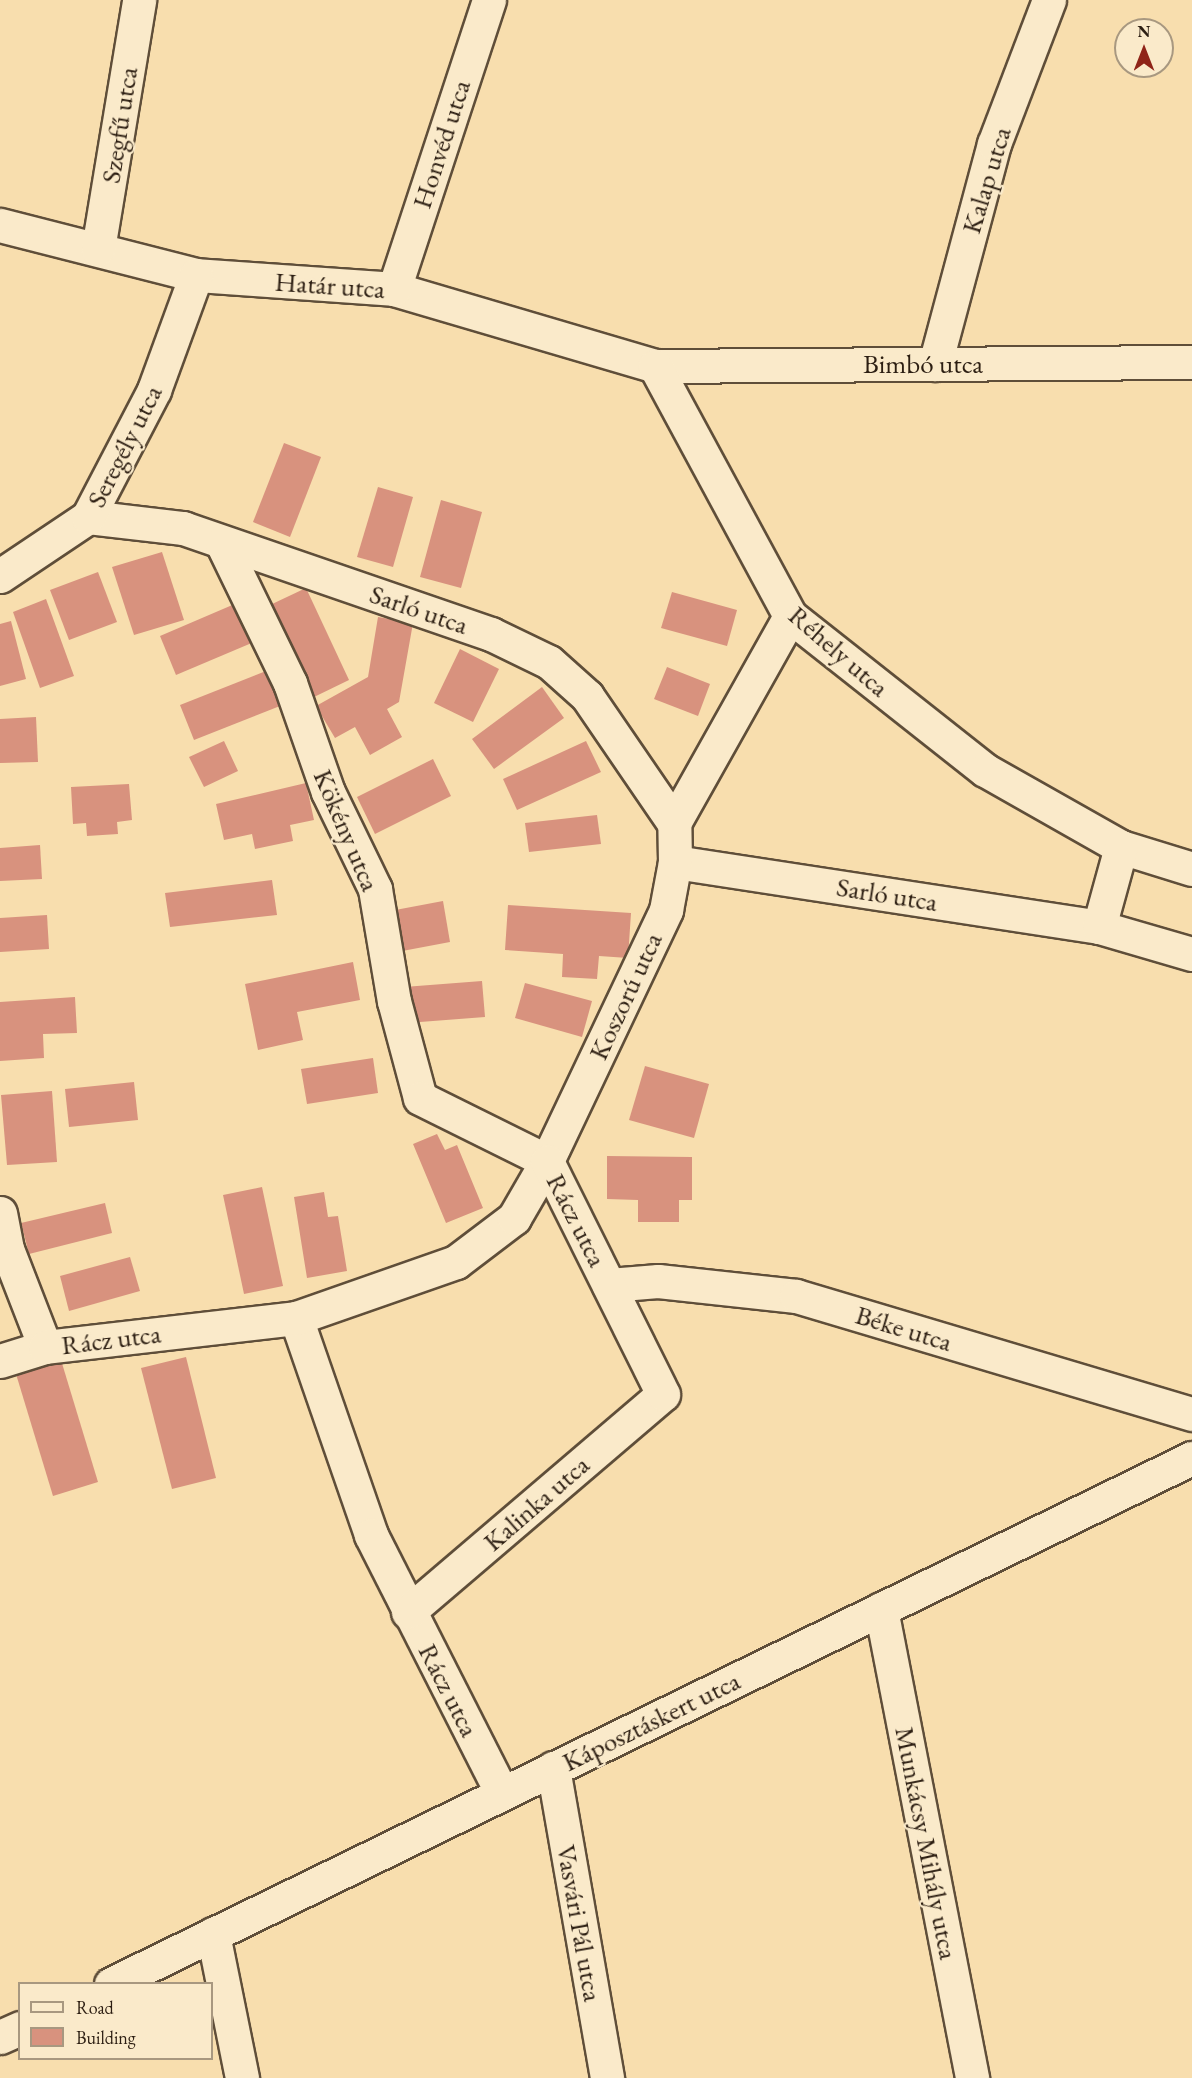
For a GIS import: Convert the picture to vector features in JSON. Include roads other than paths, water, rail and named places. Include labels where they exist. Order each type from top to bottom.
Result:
[{"type":"street","name":"Szegfű utca","points":[[98,249],[139,0]]},
{"type":"street","name":"Honvéd utca","points":[[394,289],[489,0]]},
{"type":"street","name":"Kalap utca","points":[[934,364],[994,144],[1049,0]]},
{"type":"street","name":"Határ utca","points":[[0,225],[196,275],[394,289],[655,366]]},
{"type":"street","name":"Seregély utca","points":[[0,576],[88,517],[154,390],[196,275]]},
{"type":"street","name":"Bimbó utca","points":[[655,366],[1192,362]]},
{"type":"street","name":"Réhely utca","points":[[655,366],[790,616],[985,770],[1121,847],[1192,869]]},
{"type":"street","name":"Sarló utca","points":[[88,517],[183,528],[491,634],[549,662],[587,696],[674,823]]},
{"type":"street","name":"Kökény utca","points":[[222,543],[290,682],[328,792],[375,889],[394,1001],[420,1098],[547,1161]]},
{"type":"street","points":[[674,823],[790,616]]},
{"type":"street","name":"Koszorú utca","points":[[547,1161],[666,910],[675,862],[674,823]]},
{"type":"street","points":[[1121,847],[1099,927],[1192,954]]},
{"type":"street","name":"Sarló utca","points":[[675,862],[1099,927]]},
{"type":"street","name":"Rácz utca","points":[[547,1161],[663,1394]]},
{"type":"street","name":"Rácz utca","points":[[0,1361],[45,1347],[296,1318],[456,1262],[514,1218],[547,1161]]},
{"type":"street","points":[[0,1212],[7,1249],[45,1347]]},
{"type":"street","name":"Béke utca","points":[[609,1285],[658,1281],[796,1296],[1192,1414]]},
{"type":"street","name":"Rácz utca","points":[[296,1318],[371,1535],[408,1612],[502,1793]]},
{"type":"street","name":"Kalinka utca","points":[[408,1612],[663,1394]]},
{"type":"street","name":"Káposztáskert utca","points":[[113,1982],[1192,1458]]},
{"type":"street","name":"Munkácsy Mihály utca","points":[[881,1608],[972,2078]]},
{"type":"street","name":"Vasvári Pál utca","points":[[553,1768],[607,2078]]},
{"type":"street","points":[[213,1934],[242,2078]]},
{"type":"street","points":[[0,2037],[18,2029]]}]
